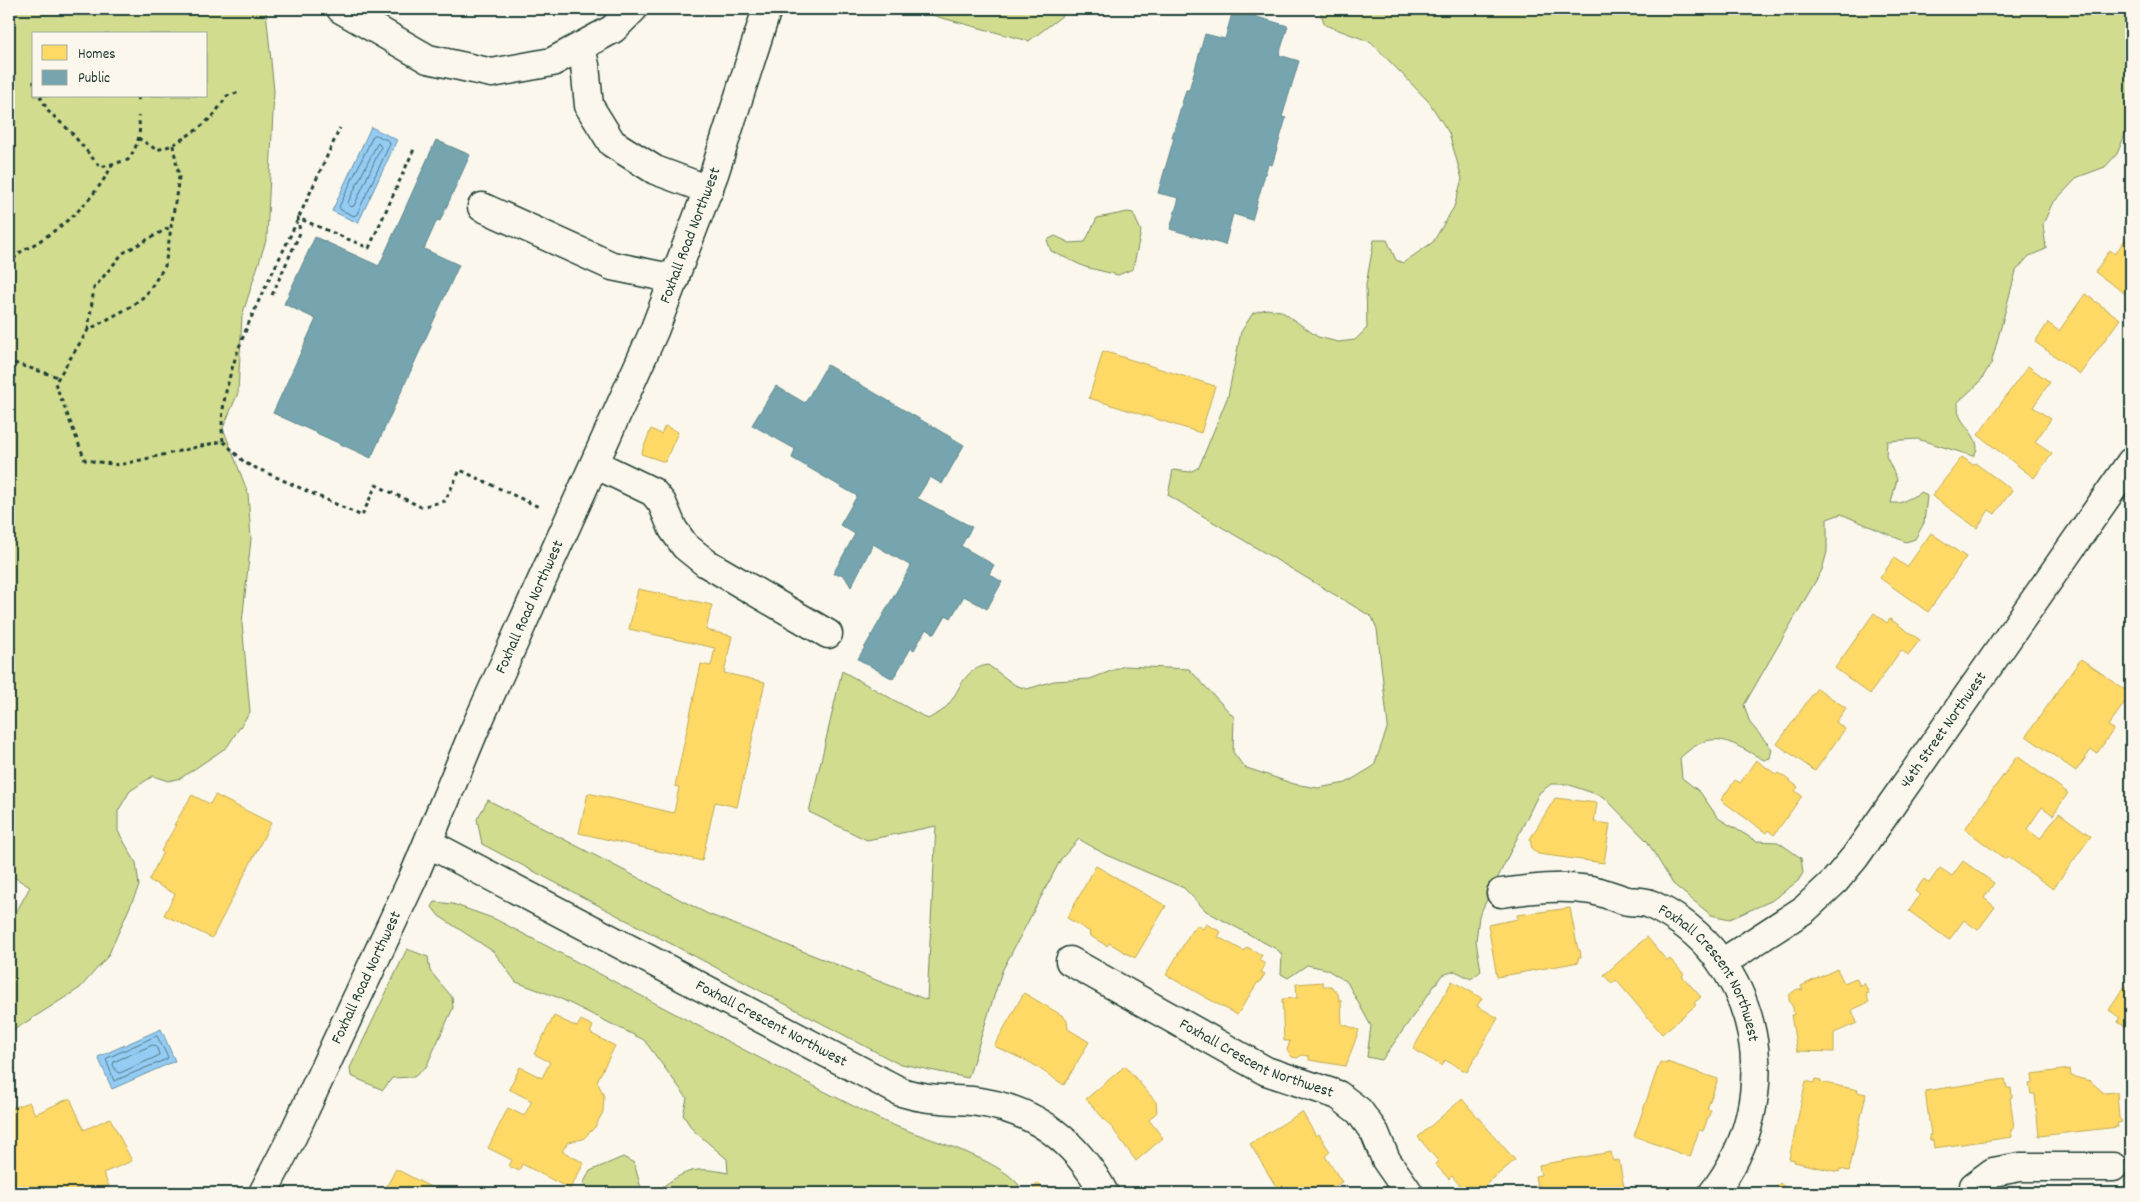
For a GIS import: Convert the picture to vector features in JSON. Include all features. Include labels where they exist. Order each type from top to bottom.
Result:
[{"type":"street","points":[[341,9],[428,59],[492,73],[552,62],[613,29],[633,9]]},
{"type":"street","name":"Foxhall Road Northwest","points":[[263,1193],[293,1135],[371,969],[428,843],[474,731],[654,331],[709,190],[767,9]]},
{"type":"street","points":[[580,47],[585,64],[589,106],[612,143],[655,170],[709,190]]},
{"type":"street","points":[[482,207],[612,266],[675,279]]},
{"type":"street","name":"46th Street Northwest","points":[[1722,963],[1805,909],[1835,881],[1855,857],[2131,462]]},
{"type":"street","points":[[595,464],[653,492],[662,503],[673,529],[685,546],[706,563],[828,634]]},
{"type":"street","name":"Foxhall Crescent Northwest","points":[[428,843],[901,1092],[919,1098],[997,1105],[1032,1118],[1048,1128],[1077,1153],[1104,1193]]},
{"type":"street","name":"Foxhall Crescent Northwest","points":[[1501,892],[1566,888],[1592,890],[1628,901],[1647,902],[1689,929],[1722,963],[1740,992],[1749,1017],[1754,1042],[1756,1069],[1754,1095],[1744,1136],[1732,1165],[1713,1193]]},
{"type":"street","name":"Foxhall Crescent Northwest","points":[[1070,960],[1266,1071],[1338,1095],[1360,1111],[1375,1133],[1386,1160],[1409,1193]]},
{"type":"street","points":[[1974,1193],[1974,1186],[1993,1172],[2020,1167],[2113,1167]]},
{"type":"path","points":[[138,138],[157,150],[173,145],[198,130],[213,116],[227,96],[240,92]]},
{"type":"path","points":[[41,98],[48,111],[70,132],[100,167],[128,160],[137,146],[140,125],[138,116]]},
{"type":"path","points":[[138,98],[139,103]]},
{"type":"path","points":[[340,128],[253,311],[231,373],[221,429],[223,441],[245,463],[362,516],[376,485],[421,507],[445,501],[460,470],[547,510]]},
{"type":"path","points":[[88,330],[130,307],[146,295],[165,266],[178,177],[173,145]]},
{"type":"path","points":[[298,218],[369,248],[415,147]]},
{"type":"path","points":[[9,266],[18,252],[40,241],[87,203],[101,186],[113,163]]},
{"type":"path","points":[[272,295],[300,234],[298,218]]},
{"type":"path","points":[[172,226],[123,254],[94,288],[88,330],[55,383],[85,460],[119,465],[223,441]]},
{"type":"path","points":[[9,357],[14,362],[59,377]]},
{"type":"green space","points":[[9,9],[263,9],[266,11],[274,91],[267,237],[242,316],[238,393],[223,428],[248,493],[251,539],[242,623],[250,712],[227,747],[181,778],[168,781],[153,776],[130,791],[118,811],[118,831],[136,863],[139,886],[108,956],[80,988],[9,1033],[9,925],[30,887],[9,874]]},
{"type":"green space","points":[[913,9],[1071,9],[1029,41]]},
{"type":"green space","points":[[1319,9],[2131,9],[2131,120],[2117,154],[2105,167],[2078,177],[2052,204],[2043,224],[2046,249],[2029,256],[2016,271],[1991,364],[1979,383],[1958,402],[1961,419],[1977,446],[1973,456],[1917,439],[1887,441],[1886,456],[1897,479],[1891,503],[1900,503],[1922,492],[1927,496],[1924,523],[1915,539],[1906,542],[1841,514],[1827,519],[1827,552],[1822,570],[1744,705],[1750,723],[1772,749],[1770,758],[1764,760],[1731,743],[1722,740],[1712,740],[1692,748],[1680,758],[1682,778],[1700,792],[1718,818],[1756,841],[1778,842],[1801,858],[1803,873],[1798,881],[1771,901],[1730,919],[1711,915],[1673,884],[1647,841],[1604,797],[1567,784],[1551,784],[1539,793],[1479,916],[1476,941],[1481,971],[1471,979],[1455,971],[1442,975],[1382,1060],[1367,1057],[1371,1026],[1347,982],[1326,969],[1307,965],[1288,978],[1281,974],[1282,955],[1278,950],[1206,911],[1184,888],[1106,855],[1079,839],[1061,859],[1002,971],[968,1078],[897,1063],[482,844],[477,819],[488,800],[708,914],[927,1000],[936,826],[867,840],[809,812],[842,671],[928,719],[945,708],[972,671],[988,665],[1015,685],[1027,689],[1054,681],[1090,679],[1124,666],[1189,669],[1234,717],[1233,752],[1244,767],[1294,784],[1318,788],[1346,783],[1374,766],[1388,726],[1377,629],[1372,617],[1168,495],[1173,470],[1190,472],[1199,467],[1228,396],[1241,332],[1253,313],[1266,309],[1281,311],[1318,337],[1338,342],[1355,340],[1367,328],[1366,285],[1374,240],[1387,240],[1396,260],[1403,263],[1433,242],[1454,207],[1462,179],[1449,133],[1429,102],[1371,42],[1325,25]]},
{"type":"green space","points":[[1128,212],[1133,213],[1141,231],[1133,269],[1118,275],[1085,267],[1051,251],[1047,240],[1055,236],[1070,243],[1085,242],[1097,218]]},
{"type":"green space","points":[[435,902],[453,904],[495,919],[877,1118],[973,1155],[991,1164],[1007,1174],[1019,1185],[1015,1193],[654,1193],[680,1175],[688,1172],[705,1170],[728,1173],[727,1159],[693,1130],[683,1115],[687,1098],[644,1040],[557,997],[516,982],[494,952],[439,916],[432,907]]},
{"type":"green space","points":[[407,949],[428,957],[430,971],[452,997],[453,1008],[426,1067],[414,1077],[392,1078],[383,1090],[351,1076],[350,1068]]},
{"type":"green space","points":[[623,1157],[634,1163],[641,1188],[651,1193],[593,1193],[583,1184],[590,1171]]},
{"type":"water","points":[[371,127],[397,140],[358,223],[332,211]]},
{"type":"water","points":[[161,1029],[175,1061],[112,1089],[98,1057]]},
{"type":"building: Homes","points":[[2131,213],[2131,229],[2124,224]]},
{"type":"building: Homes","points":[[2131,231],[2131,298],[2095,272],[2110,250],[2115,254]]},
{"type":"building: Homes","points":[[2085,294],[2120,319],[2080,374],[2035,342],[2048,323],[2059,331]]},
{"type":"building: Homes","points":[[1103,351],[1215,386],[1201,433],[1089,398]]},
{"type":"building: Homes","points":[[2028,366],[2050,382],[2033,407],[2051,419],[2035,442],[2052,454],[2034,478],[1978,435]]},
{"type":"building: Homes","points":[[665,426],[678,432],[665,462],[641,454],[651,429],[661,434]]},
{"type":"building: Homes","points":[[1962,457],[1973,465],[1975,463],[2012,490],[1995,514],[1989,510],[1977,528],[1932,496]]},
{"type":"building: Homes","points":[[1931,533],[1966,557],[1928,612],[1880,578],[1894,558],[1907,567]]},
{"type":"building: Homes","points":[[638,589],[712,605],[706,630],[732,636],[724,673],[765,682],[737,807],[715,802],[702,861],[579,833],[588,793],[674,813],[679,787],[675,786],[701,664],[711,666],[715,648],[629,629]]},
{"type":"building: Homes","points":[[1874,613],[1887,623],[1890,619],[1920,640],[1908,655],[1901,650],[1870,694],[1835,668]]},
{"type":"building: Homes","points":[[2081,659],[2131,694],[2108,726],[2114,729],[2097,753],[2091,750],[2076,771],[2026,736]]},
{"type":"building: Homes","points":[[1817,688],[1846,708],[1836,722],[1845,729],[1815,771],[1777,744]]},
{"type":"building: Homes","points":[[2017,756],[2068,793],[2053,815],[2042,807],[2027,829],[2040,839],[2059,813],[2091,836],[2053,889],[2007,856],[2005,859],[1965,829]]},
{"type":"building: Homes","points":[[1756,760],[1777,775],[1779,773],[1798,787],[1795,791],[1802,796],[1774,835],[1768,830],[1766,833],[1721,800],[1735,780],[1740,783]]},
{"type":"building: Homes","points":[[192,795],[210,804],[215,795],[271,823],[212,938],[164,915],[175,894],[149,880],[163,852],[161,851],[176,825],[174,825]]},
{"type":"building: Homes","points":[[1555,798],[1597,803],[1594,822],[1610,824],[1604,863],[1538,854],[1532,849],[1530,839]]},
{"type":"building: Homes","points":[[1963,861],[1994,883],[1984,898],[1995,907],[1978,930],[1964,920],[1949,940],[1909,911],[1920,895],[1915,891],[1924,879],[1929,883],[1940,868],[1952,876]]},
{"type":"building: Homes","points":[[1096,866],[1166,906],[1135,958],[1109,943],[1107,946],[1089,935],[1090,932],[1067,918]]},
{"type":"building: Homes","points":[[1570,908],[1578,950],[1580,950],[1581,957],[1578,957],[1579,962],[1497,977],[1488,925],[1518,919],[1517,915]]},
{"type":"building: Homes","points":[[1206,924],[1221,932],[1218,937],[1244,951],[1247,947],[1262,955],[1259,960],[1265,964],[1261,972],[1265,974],[1237,1015],[1166,975],[1192,930],[1197,925],[1203,929]]},
{"type":"building: Homes","points":[[1647,937],[1667,961],[1670,959],[1684,974],[1682,976],[1701,997],[1694,1003],[1696,1005],[1662,1034],[1616,980],[1612,984],[1604,975]]},
{"type":"building: Homes","points":[[1837,969],[1844,983],[1856,978],[1860,986],[1864,983],[1869,993],[1866,994],[1869,1002],[1852,1010],[1857,1023],[1834,1033],[1834,1052],[1797,1051],[1791,1015],[1794,1015],[1793,1008],[1789,995],[1797,989],[1803,990],[1801,986]]},
{"type":"building: Homes","points":[[1452,981],[1482,998],[1477,1006],[1498,1018],[1467,1072],[1445,1060],[1442,1066],[1413,1049]]},
{"type":"building: Homes","points":[[1323,982],[1323,986],[1331,986],[1338,994],[1339,1000],[1341,1000],[1342,1024],[1359,1030],[1346,1066],[1309,1060],[1309,1056],[1292,1057],[1287,1050],[1290,1041],[1284,1041],[1282,999],[1297,998],[1296,984]]},
{"type":"building: Homes","points":[[2125,986],[2131,990],[2131,1031],[2118,1022],[2120,1018],[2109,1010]]},
{"type":"building: Homes","points":[[1024,993],[1063,1016],[1067,1021],[1068,1029],[1089,1042],[1064,1085],[1031,1063],[994,1046]]},
{"type":"building: Homes","points":[[554,1016],[577,1027],[581,1020],[593,1026],[590,1033],[615,1046],[597,1081],[604,1096],[603,1112],[595,1127],[583,1139],[568,1142],[562,1151],[584,1163],[570,1189],[522,1164],[519,1171],[509,1166],[512,1160],[488,1148],[508,1108],[524,1116],[532,1101],[509,1089],[520,1067],[542,1078],[550,1062],[534,1054]]},
{"type":"building: Homes","points":[[1660,1062],[1667,1064],[1667,1062],[1718,1079],[1707,1109],[1711,1110],[1703,1131],[1699,1130],[1690,1157],[1634,1136]]},
{"type":"building: Homes","points":[[1125,1066],[1156,1102],[1157,1112],[1149,1120],[1163,1138],[1136,1161],[1113,1129],[1086,1099]]},
{"type":"building: Homes","points":[[2070,1069],[2071,1076],[2090,1081],[2104,1093],[2117,1092],[2119,1118],[2122,1122],[2117,1123],[2118,1127],[2039,1136],[2035,1094],[2031,1094],[2029,1084],[2033,1083],[2032,1074]]},
{"type":"building: Homes","points":[[1815,1079],[1821,1080],[1820,1082],[1858,1090],[1857,1092],[1866,1094],[1849,1171],[1840,1169],[1839,1172],[1794,1162],[1795,1160],[1789,1159],[1806,1081],[1814,1083]]},
{"type":"building: Homes","points":[[2005,1079],[2007,1088],[2011,1088],[2012,1097],[2010,1098],[2014,1128],[2011,1129],[2012,1137],[1934,1148],[1933,1140],[1930,1140],[1929,1135],[1931,1135],[1925,1091]]},
{"type":"building: Homes","points":[[70,1098],[84,1130],[110,1118],[132,1161],[103,1173],[109,1186],[92,1193],[9,1193],[9,1165],[15,1161],[9,1149],[9,1109],[29,1102],[35,1114]]},
{"type":"building: Homes","points":[[1462,1099],[1515,1160],[1476,1193],[1466,1193],[1452,1176],[1449,1179],[1435,1164],[1438,1161],[1418,1137]]},
{"type":"building: Homes","points":[[1302,1112],[1316,1136],[1319,1134],[1330,1152],[1325,1156],[1342,1182],[1324,1193],[1280,1193],[1250,1144]]},
{"type":"building: Homes","points":[[1611,1152],[1613,1161],[1619,1160],[1625,1193],[1542,1193],[1540,1185],[1537,1186],[1535,1176],[1541,1175],[1539,1165]]},
{"type":"building: Homes","points":[[396,1169],[440,1192],[383,1193]]},
{"type":"building: Homes","points":[[1038,1183],[1046,1193],[1030,1193]]},
{"type":"building: Homes","points":[[1780,1183],[1792,1193],[1771,1193]]},
{"type":"building: Public","points":[[1233,10],[1288,26],[1279,55],[1299,61],[1282,117],[1286,118],[1272,165],[1268,164],[1252,220],[1233,214],[1225,245],[1170,229],[1179,198],[1158,193],[1174,138],[1172,137],[1186,90],[1189,90],[1205,34],[1225,39]]},
{"type":"building: Public","points":[[436,140],[470,155],[440,221],[437,220],[424,249],[459,265],[371,458],[273,413],[316,319],[284,304],[315,237],[379,266]]},
{"type":"building: Public","points":[[827,365],[964,445],[942,484],[930,477],[917,498],[972,527],[961,546],[994,565],[989,574],[1002,582],[987,609],[964,596],[951,618],[946,615],[935,634],[926,629],[914,650],[911,648],[893,679],[858,659],[911,566],[873,544],[851,587],[841,574],[833,574],[855,534],[840,525],[857,496],[792,458],[795,449],[752,425],[776,386],[805,403]]}]
